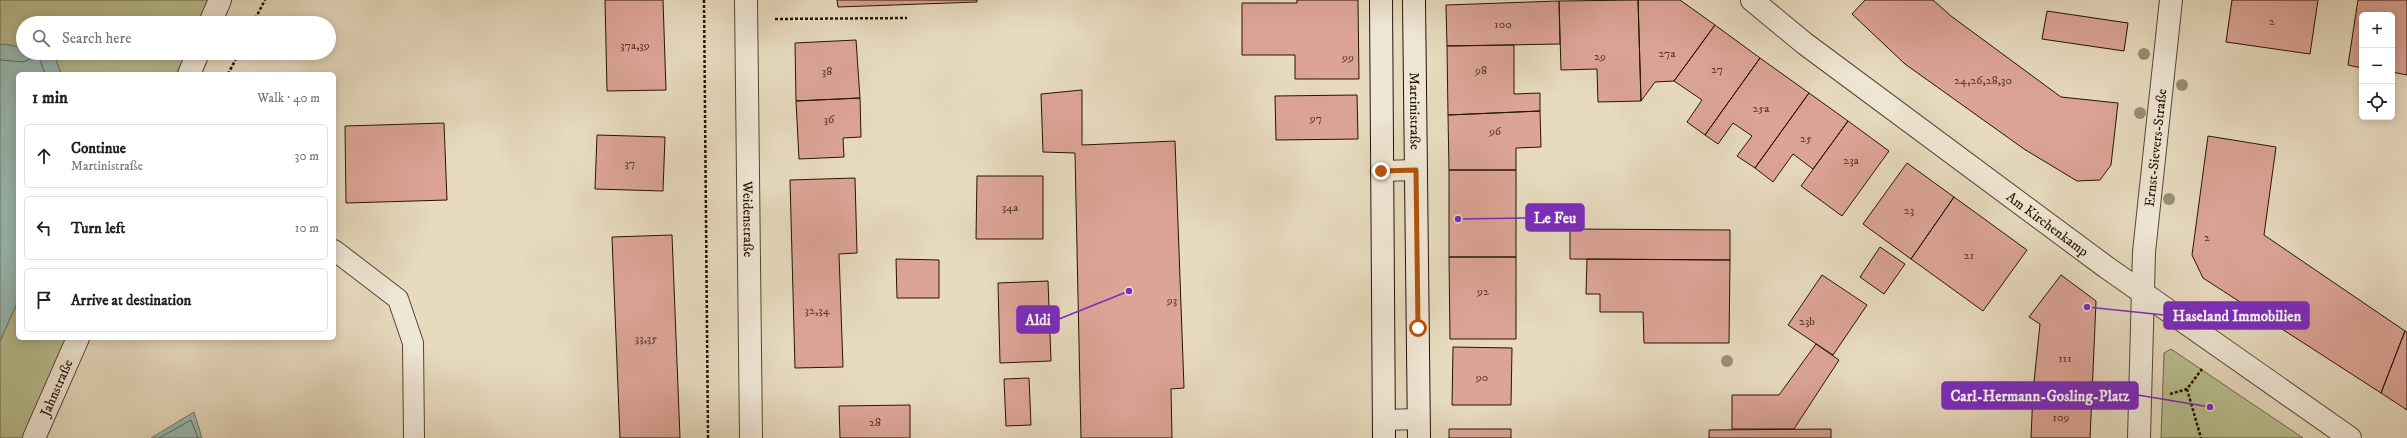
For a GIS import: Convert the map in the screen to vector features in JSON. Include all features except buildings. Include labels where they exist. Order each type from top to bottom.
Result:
[{"type":"street","points":[[213,16],[220,0]]},
{"type":"street","points":[[1381,0],[1384,429]]},
{"type":"street","name":"Martinistraße","points":[[1414,0],[1419,429]]},
{"type":"street","name":"Am Kirchenkamp","points":[[1752,0],[1804,43],[2144,295],[2350,438]]},
{"type":"street","name":"Ernst-Sievers-Straße","points":[[2139,438],[2144,252],[2171,0]]},
{"type":"street","name":"Weidenstraße","points":[[746,10],[752,438]]},
{"type":"street","name":"Jahnstraße","points":[[34,438],[77,340]]},
{"type":"lane","points":[[1381,171],[1416,170]]},
{"type":"lane","points":[[336,252],[398,299],[413,343],[414,438]]},
{"type":"lane","points":[[1384,429],[1419,429]]},
{"type":"path","points":[[257,16],[265,0]]},
{"type":"path","points":[[704,0],[708,438]]},
{"type":"path","points":[[746,10],[906,18]]},
{"type":"path","points":[[229,72],[235,60]]},
{"type":"path","points":[[2140,402],[2187,389],[2218,347]]},
{"type":"path","points":[[2187,389],[2201,438]]},
{"type":"green space","points":[[0,0],[220,0],[213,16],[16,16],[16,47],[0,45]]},
{"type":"green space","points":[[56,60],[195,60],[190,72],[60,72]]},
{"type":"green space","points":[[16,305],[16,340],[77,340],[34,438],[0,438],[0,341]]},
{"type":"green space","points":[[2171,349],[2303,438],[2161,438],[2164,353]]},
{"type":"water","points":[[5,44],[16,46],[16,60],[56,60],[60,72],[16,72],[16,305],[0,341],[0,45]]},
{"type":"water","points":[[194,412],[202,438],[151,438]]},
{"type":"place","name":"Le Feu","points":[[1458,219]]},
{"type":"place","name":"Aldi","points":[[1129,291]]},
{"type":"place","name":"Haseland Immobilien","points":[[2087,307]]},
{"type":"place","name":"Carl-Hermann-Gosling-Platz","points":[[2210,407]]},
{"type":"route","points":[[1381,171],[1416,170],[1418,328]]}]
